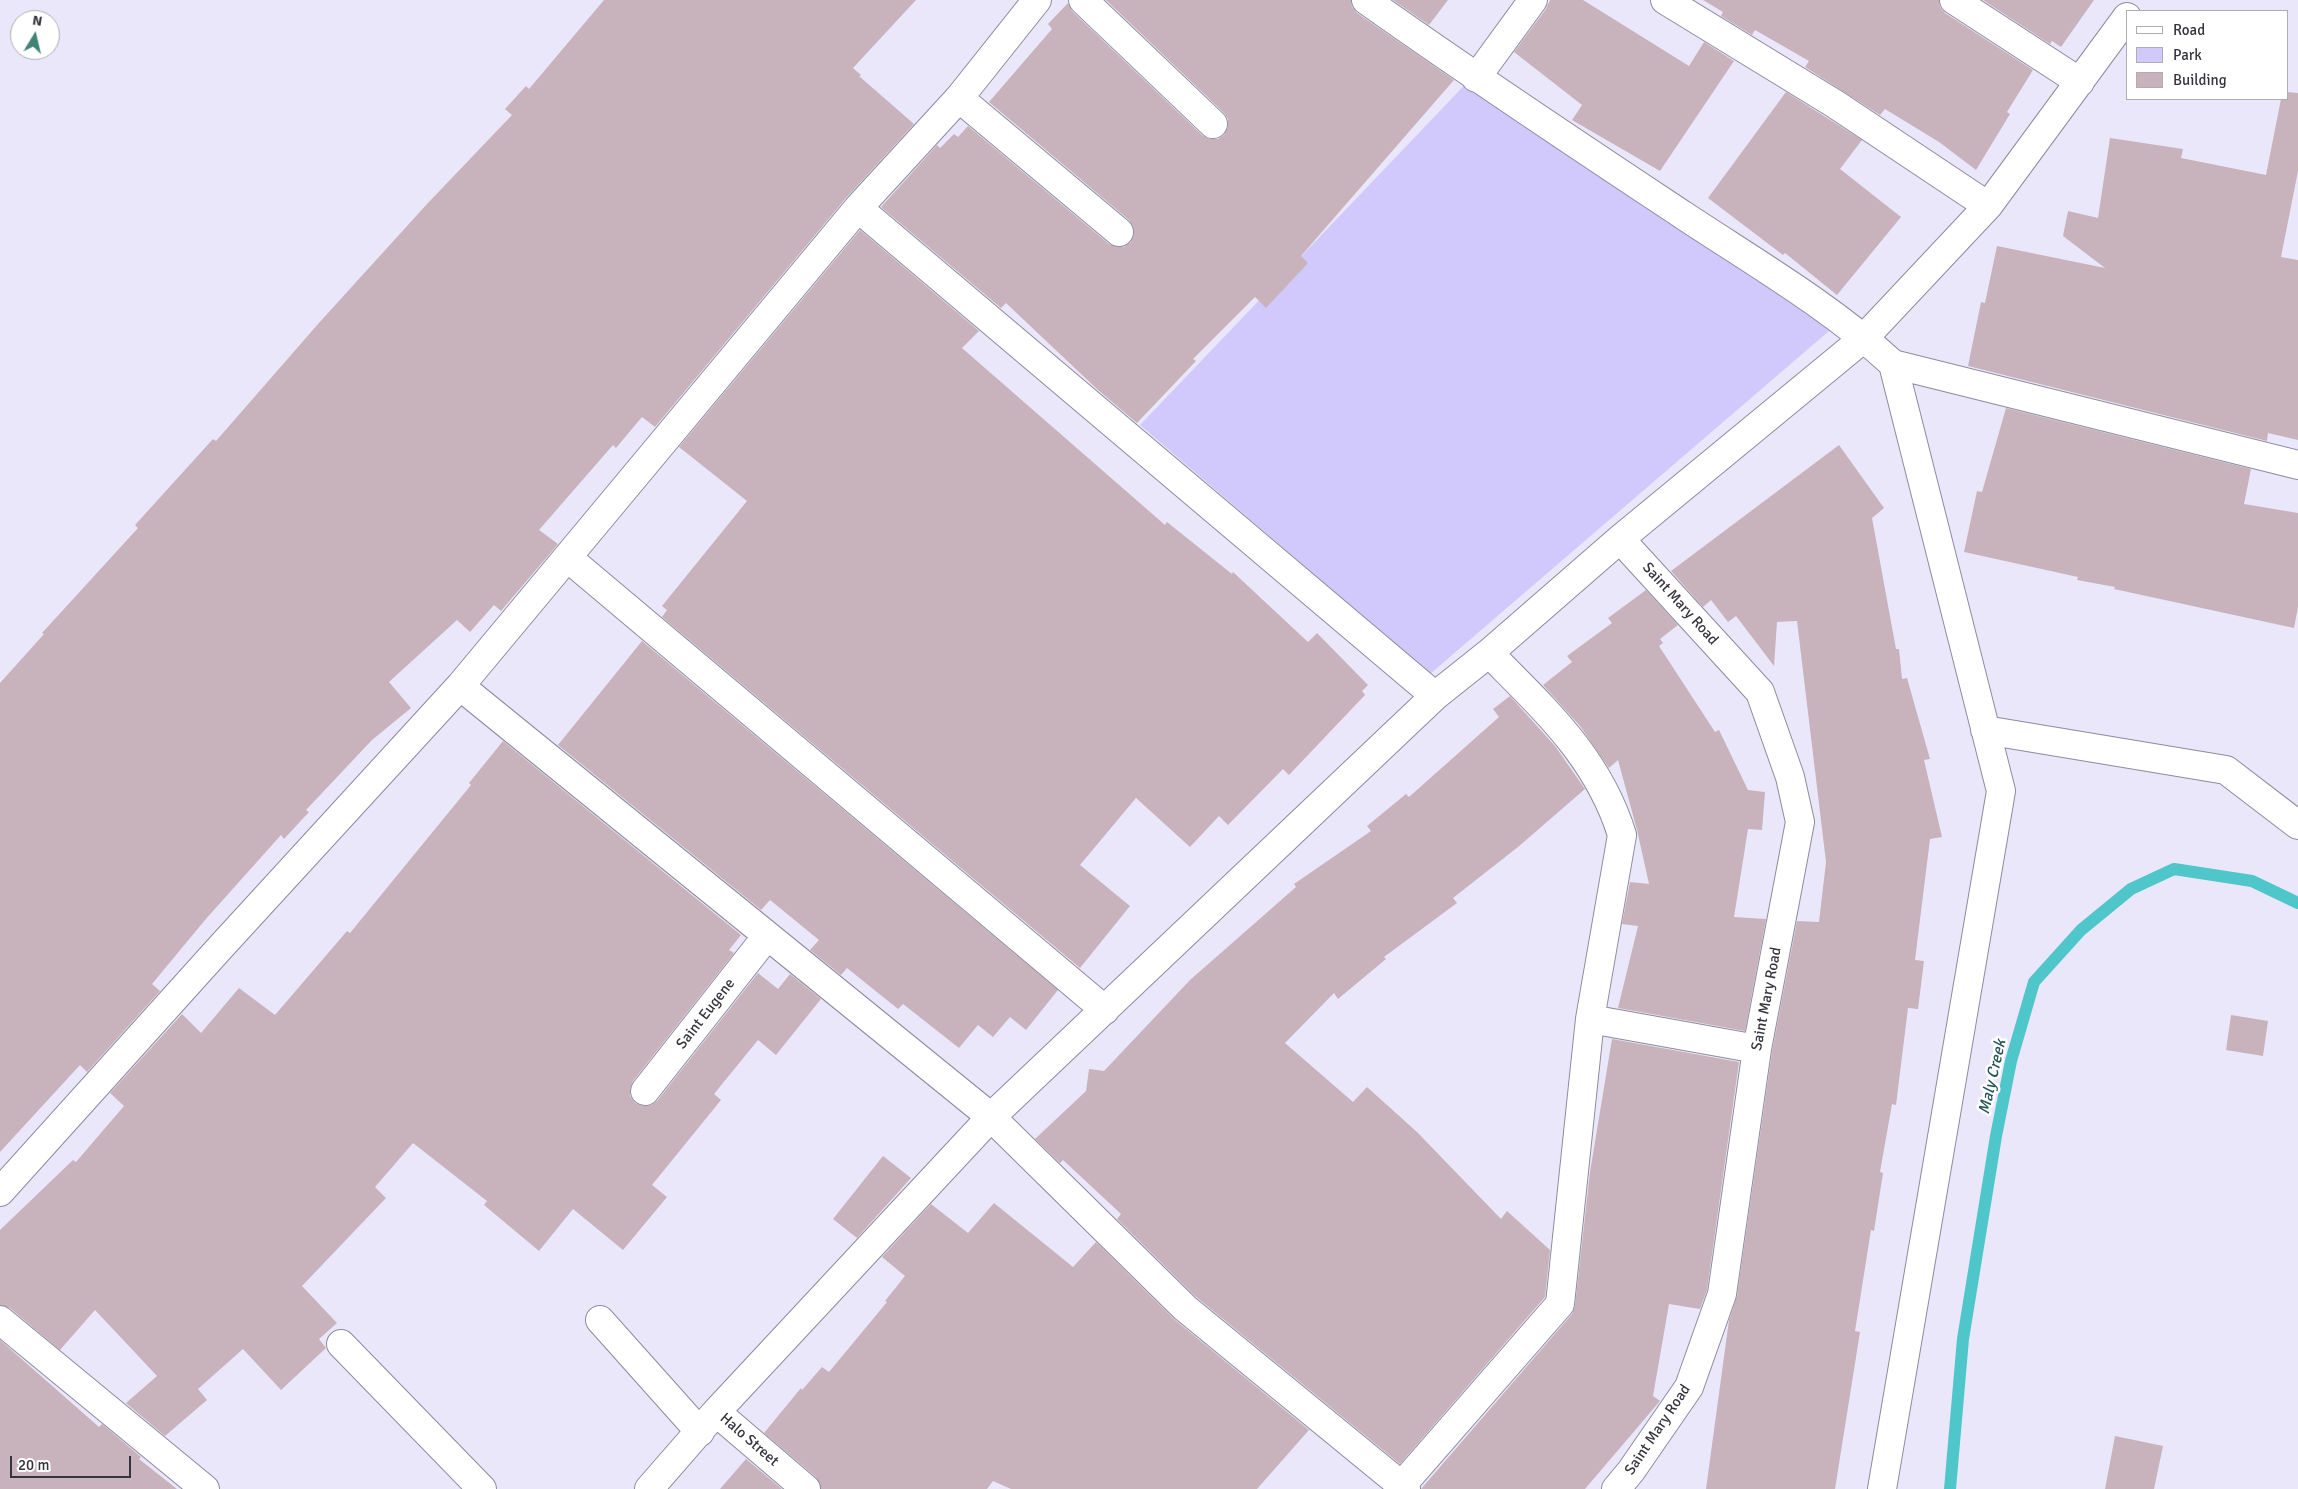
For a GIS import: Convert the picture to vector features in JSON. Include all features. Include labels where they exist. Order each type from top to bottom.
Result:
[{"type":"street","points":[[0,1192],[460,686],[858,208],[959,98],[1037,0]]},
{"type":"street","points":[[1083,0],[1213,124]]},
{"type":"street","points":[[1366,0],[1476,78],[1782,280],[1864,338],[1893,364],[2298,465]]},
{"type":"street","points":[[1476,78],[1533,0]]},
{"type":"street","points":[[1665,0],[1835,104],[1988,206]]},
{"type":"street","points":[[1954,0],[2080,82]]},
{"type":"street","points":[[649,1489],[708,1422],[991,1117],[1434,696],[1489,653],[1620,539],[1864,338],[1988,206],[2126,18]]},
{"type":"street","points":[[959,98],[1119,232]]},
{"type":"street","points":[[858,208],[1434,696]]},
{"type":"street","points":[[1882,1489],[2001,791],[1893,364]]},
{"type":"street","name":"Saint Mary Road","points":[[1616,1489],[1631,1471],[1689,1387],[1722,1294],[1757,1049],[1800,822],[1790,777],[1760,692],[1620,539]]},
{"type":"street","points":[[568,558],[1105,1010]]},
{"type":"street","points":[[460,686],[991,1117],[1185,1308],[1404,1487],[1560,1304],[1590,1019],[1622,834],[1614,807],[1595,772],[1566,731],[1489,653]]},
{"type":"street","points":[[1985,730],[2226,770],[2298,826]]},
{"type":"street","name":"Saint Eugene","points":[[646,1091],[767,936]]},
{"type":"street","points":[[1590,1019],[1757,1049]]},
{"type":"street","points":[[0,1320],[194,1485]]},
{"type":"street","name":"Halo Street","points":[[600,1320],[708,1422],[806,1489]]},
{"type":"street","points":[[341,1344],[482,1489]]},
{"type":"green space","points":[[1478,71],[1850,313],[1430,674],[1140,425]]},
{"type":"building","points":[[604,0],[916,0],[853,68],[861,75],[859,76],[914,124],[846,198],[655,427],[642,417],[616,448],[613,445],[539,530],[558,544],[501,611],[494,605],[470,632],[457,620],[389,682],[411,708],[372,740],[306,810],[309,812],[284,839],[281,835],[205,920],[152,984],[160,991],[87,1072],[80,1065],[0,1152],[0,683],[44,634],[42,633],[138,528],[135,525],[213,439],[216,441],[318,324],[427,204],[512,115],[505,109],[526,86],[529,89]]},
{"type":"building","points":[[1106,0],[1351,0],[1352,7],[1357,13],[1454,80],[1301,256],[1308,263],[1266,308],[1255,297],[1193,359],[1196,361],[1137,423],[1098,390],[1006,303],[1001,308],[881,207],[937,145],[940,148],[954,134],[958,137],[968,126],[1109,244],[1124,247],[1131,242],[1134,234],[1133,226],[1129,220],[989,102],[1052,29],[1048,24],[1068,3],[1072,11],[1202,135],[1210,139],[1218,139],[1224,135],[1228,127],[1228,119],[1224,113]]},
{"type":"building","points":[[1393,0],[1448,0],[1429,25]]},
{"type":"building","points":[[1550,0],[1583,0],[1689,66],[1704,42],[1734,61],[1660,171],[1572,120],[1582,105],[1514,52],[1546,9]]},
{"type":"building","points":[[1703,0],[1939,0],[1940,7],[1945,13],[2033,70],[2007,112],[2010,114],[1976,170],[1939,142],[1885,109],[1880,115],[1805,67],[1809,61],[1755,30],[1752,35],[1721,16],[1723,12]]},
{"type":"building","points":[[1983,0],[2094,0],[2061,47],[2052,41],[2050,44]]},
{"type":"building","points":[[1786,92],[1862,140],[1840,169],[1901,217],[1837,295],[1785,253],[1783,255],[1708,198]]},
{"type":"building","points":[[2288,92],[2298,93],[2298,171],[2281,257],[2298,260],[2298,440],[2268,433],[2267,441],[1968,366],[1981,302],[1985,303],[1997,246],[2105,268],[2063,236],[2068,211],[2098,218],[2110,138],[2183,149],[2181,158],[2266,175],[2281,100],[2288,100]]},
{"type":"building","points":[[860,230],[979,331],[962,348],[1165,525],[1167,522],[1232,574],[1233,572],[1308,642],[1317,633],[1368,685],[1362,691],[1365,695],[1289,775],[1283,769],[1228,825],[1219,816],[1190,847],[1136,798],[1080,865],[1130,906],[1080,968],[662,617],[667,610],[662,606],[747,501],[679,447]]},
{"type":"building","points":[[2006,408],[2251,469],[2244,504],[2298,513],[2298,607],[2294,628],[2114,589],[2115,587],[2077,580],[2078,577],[1964,552],[1977,491],[1982,492]]},
{"type":"building","points":[[1839,445],[1884,508],[1872,518],[1896,649],[1899,649],[1902,679],[1907,678],[1930,759],[1924,760],[1942,837],[1930,839],[1915,960],[1924,961],[1918,1009],[1908,1008],[1896,1105],[1892,1104],[1880,1172],[1883,1173],[1874,1231],[1871,1230],[1855,1331],[1860,1332],[1835,1489],[1706,1489],[1729,1320],[1737,1296],[1772,1052],[1797,921],[1819,922],[1826,862],[1797,621],[1777,622],[1774,666],[1736,616],[1728,622],[1711,600],[1703,607],[1671,571]]},
{"type":"building","points":[[1646,590],[1678,625],[1660,639],[1663,643],[1659,646],[1715,732],[1719,730],[1748,790],[1765,792],[1762,830],[1748,829],[1734,917],[1766,919],[1745,1031],[1618,1008],[1638,926],[1622,924],[1630,882],[1649,884],[1637,830],[1618,760],[1609,768],[1580,726],[1543,685],[1572,662],[1567,656],[1612,623],[1608,618]]},
{"type":"building","points":[[642,641],[1058,990],[1026,1030],[1010,1017],[993,1037],[978,1025],[959,1048],[903,1004],[898,1009],[847,968],[841,975],[810,950],[819,940],[770,900],[761,910],[558,745]]},
{"type":"building","points":[[1510,696],[1555,746],[1585,789],[1518,847],[1453,898],[1457,903],[1384,957],[1386,959],[1338,999],[1334,993],[1285,1043],[1353,1102],[1367,1087],[1417,1132],[1501,1219],[1507,1211],[1550,1250],[1545,1297],[1400,1464],[1195,1296],[1117,1219],[1121,1214],[1063,1160],[1060,1163],[1035,1139],[1086,1091],[1089,1069],[1104,1071],[1190,980],[1296,887],[1294,884],[1371,831],[1367,826],[1406,794],[1409,797],[1499,717],[1493,709]]},
{"type":"building","points":[[503,741],[741,935],[729,950],[734,953],[633,1081],[630,1096],[635,1103],[643,1106],[651,1105],[657,1101],[758,973],[778,989],[790,974],[821,999],[776,1055],[758,1040],[714,1094],[721,1100],[652,1185],[667,1197],[623,1250],[573,1209],[539,1251],[484,1205],[487,1201],[413,1143],[375,1187],[386,1198],[302,1286],[337,1323],[319,1339],[326,1348],[281,1390],[243,1349],[198,1389],[207,1400],[165,1436],[126,1403],[157,1376],[95,1310],[60,1350],[10,1308],[0,1305],[0,1230],[73,1160],[76,1162],[124,1106],[110,1093],[182,1014],[201,1033],[239,988],[275,1015],[347,931],[350,933],[471,785],[469,783]]},
{"type":"building","points":[[2231,1015],[2268,1021],[2263,1056],[2226,1050]]},
{"type":"building","points":[[1612,1039],[1739,1062],[1707,1290],[1700,1309],[1669,1304],[1653,1396],[1660,1401],[1585,1489],[1421,1489],[1572,1314],[1575,1306],[1590,1172]]},
{"type":"building","points":[[883,1156],[911,1178],[857,1238],[833,1219]]},
{"type":"building","points":[[994,1203],[1073,1267],[1096,1242],[1175,1320],[1309,1430],[1257,1489],[1011,1489],[993,1481],[987,1489],[821,1489],[816,1477],[764,1433],[801,1388],[802,1390],[822,1367],[829,1372],[887,1302],[885,1301],[905,1276],[882,1257],[931,1204],[968,1233]]},
{"type":"building","points":[[0,1340],[99,1427],[102,1424],[141,1457],[139,1459],[177,1489],[0,1489]]},
{"type":"building","points":[[2115,1436],[2163,1446],[2154,1489],[2105,1489]]},
{"type":"building","points":[[746,1459],[782,1489],[720,1489]]},
{"type":"waterway","name":"Maly Creek","points":[[1950,1489],[1963,1339],[1996,1136],[2011,1061],[2034,982],[2081,930],[2131,889],[2174,869],[2252,881],[2298,903]]}]
